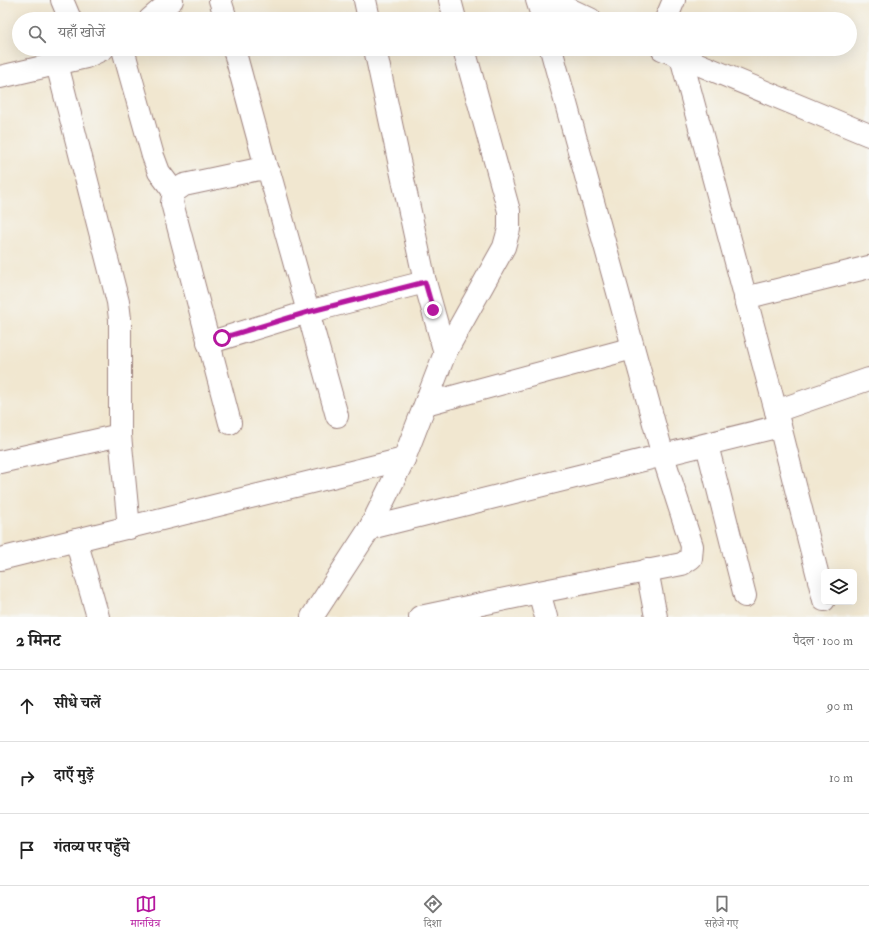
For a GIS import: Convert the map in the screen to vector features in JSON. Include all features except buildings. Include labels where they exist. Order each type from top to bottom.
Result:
[{"type":"street","points":[[62,0],[67,12]]},
{"type":"street","points":[[158,12],[172,0]]},
{"type":"street","points":[[220,0],[224,12]]},
{"type":"street","points":[[365,0],[368,12]]},
{"type":"street","points":[[450,0],[453,12]]},
{"type":"street","points":[[537,0],[541,12]]},
{"type":"street","points":[[550,0],[575,12]]},
{"type":"street","points":[[669,12],[674,0]]},
{"type":"street","points":[[0,77],[57,64],[79,56]]},
{"type":"street","points":[[124,56],[153,156],[159,172],[174,192],[172,203],[230,423]]},
{"type":"street","points":[[236,56],[337,416]]},
{"type":"street","points":[[377,56],[425,282],[445,353]]},
{"type":"street","points":[[312,617],[370,528],[404,459],[445,353],[504,247],[509,228],[509,211],[466,56]]},
{"type":"street","points":[[433,616],[539,592],[682,564],[691,558],[692,546],[663,456],[553,56]]},
{"type":"street","points":[[673,56],[745,298],[778,418],[821,589]]},
{"type":"street","points":[[679,56],[869,135]]},
{"type":"street","points":[[57,64],[118,302],[120,319],[120,435],[129,528]]},
{"type":"street","points":[[174,192],[184,186],[259,169],[267,171]]},
{"type":"street","points":[[745,298],[869,267]]},
{"type":"street","points":[[208,343],[308,312],[425,282]]},
{"type":"street","points":[[426,404],[634,348]]},
{"type":"street","points":[[370,528],[707,445],[778,418],[869,379]]},
{"type":"street","points":[[0,462],[120,435]]},
{"type":"street","points":[[707,445],[745,596]]},
{"type":"street","points":[[0,560],[404,459]]},
{"type":"street","points":[[76,540],[98,617]]},
{"type":"street","points":[[647,570],[656,617]]},
{"type":"street","points":[[539,592],[546,617]]},
{"type":"street","points":[[825,605],[828,617]]},
{"type":"route","points":[[222,338],[308,312],[425,282],[433,310]]}]
